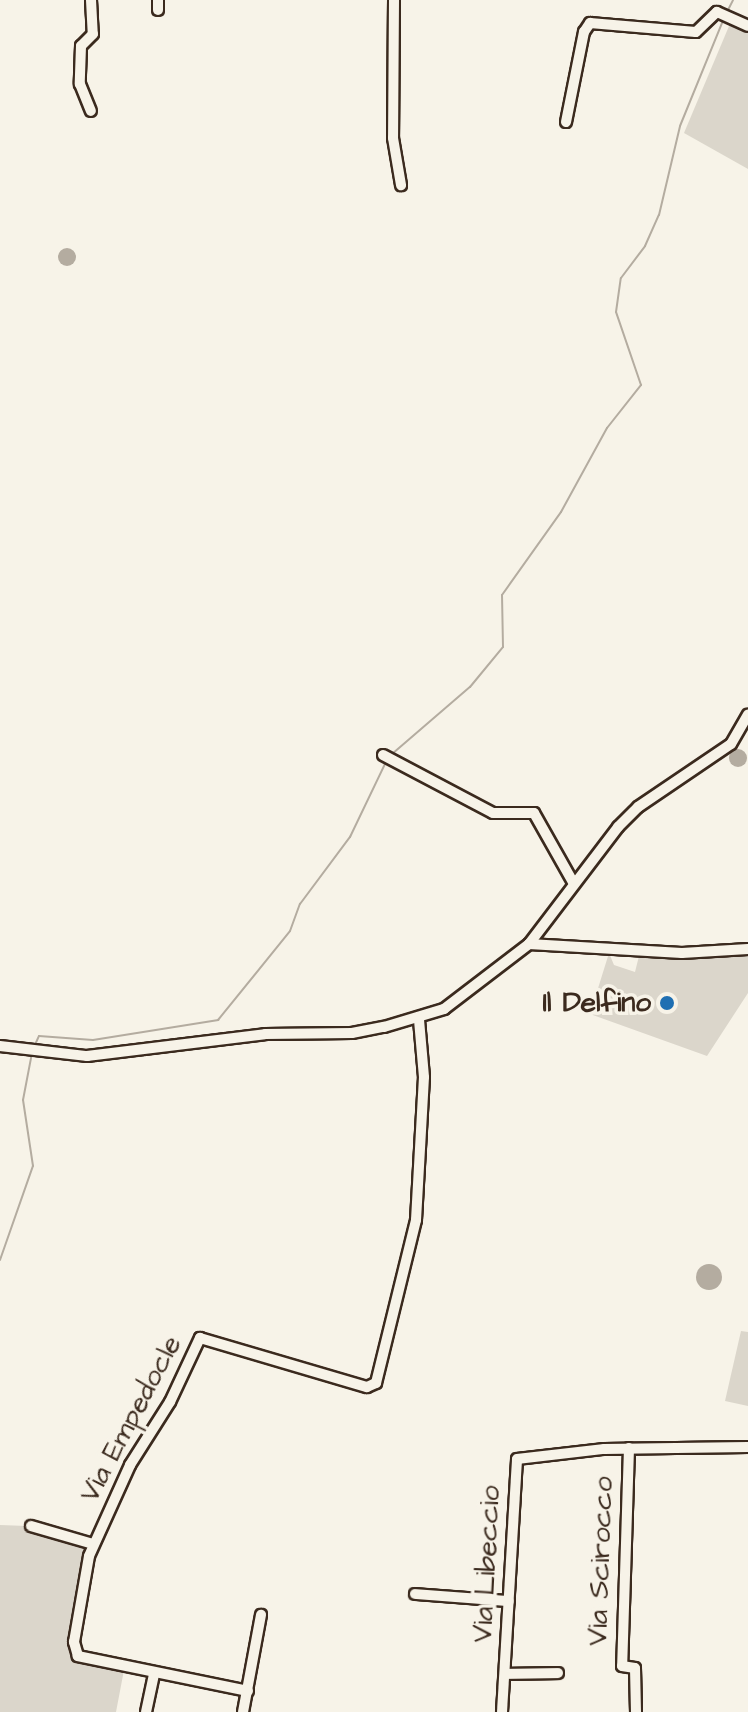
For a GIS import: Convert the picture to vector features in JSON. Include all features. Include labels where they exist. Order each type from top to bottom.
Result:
[{"type":"street","points":[[91,0],[93,34],[81,46],[80,84],[91,111]]},
{"type":"street","points":[[394,0],[393,138],[401,185]]},
{"type":"street","points":[[566,122],[584,32],[590,23],[696,32],[712,14],[726,15],[748,26]]},
{"type":"street","points":[[0,1046],[87,1056],[265,1034],[352,1033],[419,1020],[459,998],[529,944],[638,807],[731,744],[748,714]]},
{"type":"street","points":[[383,755],[493,813],[534,813],[574,884]]},
{"type":"street","points":[[529,944],[682,953],[748,949]]},
{"type":"street","name":"Via Empedocle","points":[[248,1691],[86,1660],[75,1651],[93,1544],[200,1338],[367,1387],[376,1383],[416,1220],[424,1077],[419,1020]]},
{"type":"street","name":"Via Libeccio","points":[[502,1712],[517,1459],[524,1454],[629,1448],[748,1447]]},
{"type":"street","name":"Via Scirocco","points":[[629,1448],[622,1666],[635,1668],[636,1712]]},
{"type":"street","points":[[31,1526],[93,1544]]},
{"type":"street","points":[[415,1594],[509,1601]]},
{"type":"street","points":[[243,1712],[261,1615]]},
{"type":"street","points":[[505,1674],[558,1673]]},
{"type":"street","points":[[146,1712],[154,1674]]},
{"type":"shaded area","points":[[732,19],[748,28],[748,169],[684,133]]},
{"type":"shaded area","points":[[63,248],[71,248],[76,257],[74,264],[63,266],[58,261],[58,253]]},
{"type":"shaded area","points":[[738,749],[747,758],[738,767],[729,758]]},
{"type":"shaded area","name":"Il Delfino","points":[[609,953],[614,965],[635,972],[639,956],[748,953],[748,993],[707,1056],[590,1014]]},
{"type":"shaded area","points":[[709,1264],[718,1268],[722,1277],[718,1286],[709,1290],[700,1286],[696,1277],[700,1268]]},
{"type":"shaded area","points":[[741,1331],[748,1332],[748,1406],[725,1401]]},
{"type":"shaded area","points":[[0,1525],[27,1526],[88,1549],[72,1650],[124,1670],[116,1712],[0,1712]]},
{"type":"waterway","points":[[727,12],[733,0]]},
{"type":"waterway","points":[[392,754],[470,687],[503,647],[502,595],[561,512],[607,428],[641,385],[616,312],[621,278],[645,246],[659,215],[680,126],[724,18]]},
{"type":"waterway","points":[[34,1047],[39,1036],[93,1040],[218,1020],[290,931],[300,904],[350,837],[386,762]]},
{"type":"waterway","points":[[0,1260],[33,1166],[23,1100],[32,1053]]},
{"type":"place","name":"Il Delfino","points":[[667,1003]]}]
